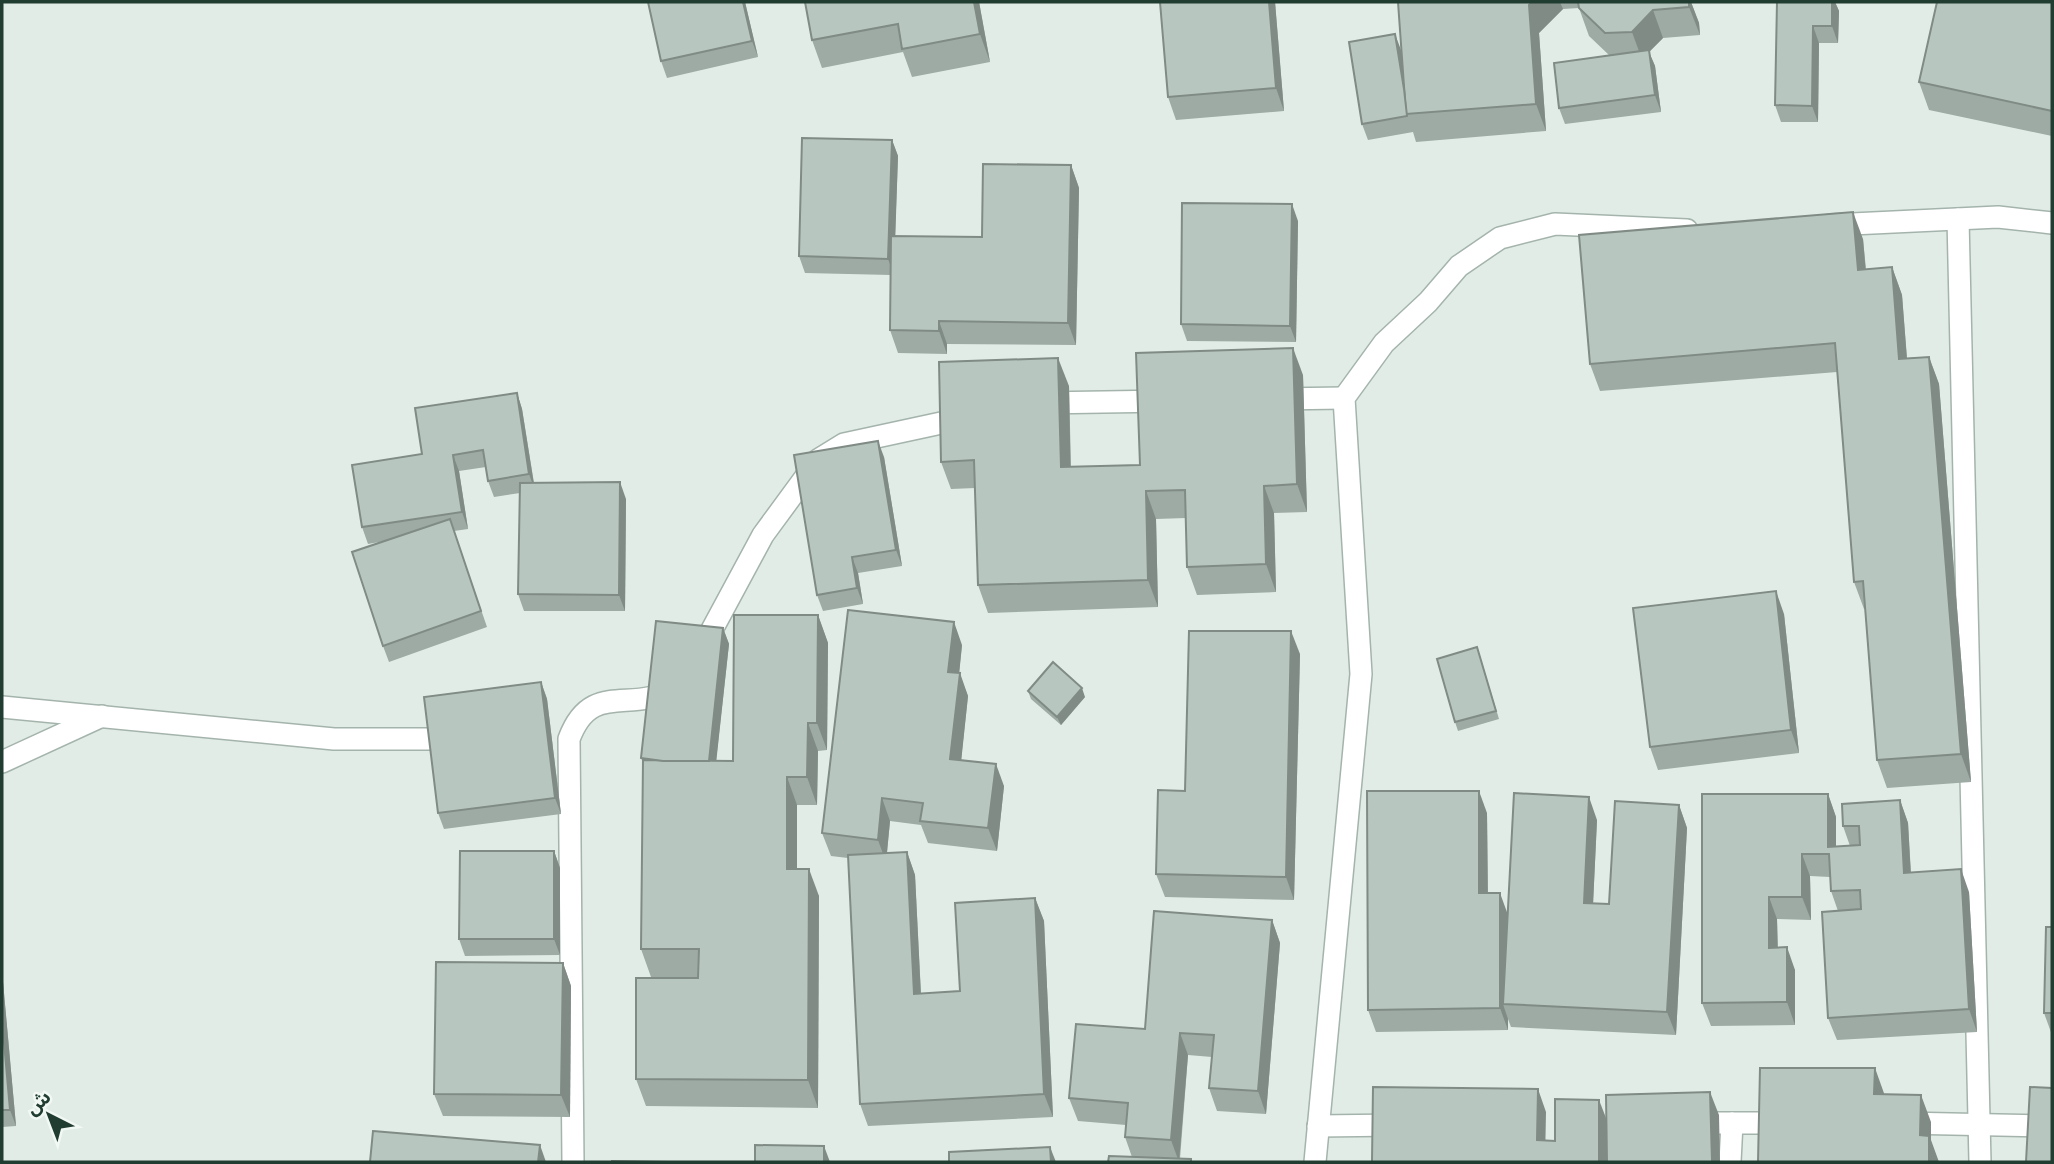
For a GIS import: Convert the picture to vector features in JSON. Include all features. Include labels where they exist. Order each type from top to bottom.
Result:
[{"type":"street","points":[[1811,226],[1998,217],[2052,223]]},
{"type":"street","points":[[1958,219],[1979,1162]]},
{"type":"street","points":[[1315,1162],[1361,674],[1344,398],[1384,343],[1428,302],[1459,266],[1500,238],[1555,224],[1705,230]]},
{"type":"street","points":[[1249,399],[1344,398]]},
{"type":"street","points":[[1018,406],[1194,400]]},
{"type":"street","points":[[573,1162],[569,739],[577,719],[589,706],[669,691],[680,682],[692,666],[764,536],[818,460],[844,444],[992,412]]},
{"type":"street","points":[[2,707],[334,739],[472,739]]},
{"type":"street","points":[[2,762],[104,715]]},
{"type":"street","points":[[542,739],[569,739]]},
{"type":"street","points":[[1730,1162],[1732,1123]]},
{"type":"street","points":[[1677,1124],[1815,1123]]},
{"type":"street","points":[[1884,1123],[2052,1126]]},
{"type":"street","points":[[1318,1126],[1414,1125]]},
{"type":"building","points":[[648,2],[743,2],[752,41],[661,61]]},
{"type":"building","points":[[805,2],[974,2],[980,34],[902,49],[898,24],[812,40]]},
{"type":"building","points":[[1160,2],[1269,2],[1276,88],[1168,97]]},
{"type":"building","points":[[1398,2],[1532,2],[1529,5],[1536,104],[1406,114]]},
{"type":"building","points":[[1578,2],[1689,2],[1689,7],[1653,10],[1632,32],[1605,33],[1579,8]]},
{"type":"building","points":[[1777,2],[1832,2],[1832,26],[1813,26],[1812,106],[1775,105]]},
{"type":"building","points":[[1937,2],[2052,2],[2052,111],[1919,82]]},
{"type":"building","points":[[1395,34],[1407,116],[1362,124],[1349,42]]},
{"type":"building","points":[[1649,50],[1655,95],[1559,108],[1554,63]]},
{"type":"building","points":[[802,138],[892,140],[888,259],[799,256]]},
{"type":"building","points":[[983,164],[1071,165],[1068,323],[939,321],[939,331],[890,330],[891,236],[982,237]]},
{"type":"building","points":[[1182,203],[1292,204],[1290,326],[1181,324]]},
{"type":"building","points":[[1853,212],[1858,270],[1892,267],[1899,359],[1929,357],[1961,754],[1877,760],[1863,581],[1854,582],[1835,343],[1590,364],[1579,235]]},
{"type":"building","points":[[1293,348],[1297,484],[1264,486],[1266,564],[1187,567],[1185,490],[1146,491],[1148,580],[978,585],[974,460],[941,462],[939,362],[1058,358],[1061,467],[1140,465],[1136,353]]},
{"type":"building","points":[[517,393],[529,474],[488,481],[483,450],[453,455],[462,512],[362,527],[352,465],[422,454],[415,408]]},
{"type":"building","points":[[878,441],[896,550],[852,557],[857,588],[817,595],[794,455]]},
{"type":"building","points":[[620,482],[619,595],[518,594],[520,483]]},
{"type":"building","points":[[450,519],[481,611],[383,646],[352,552]]},
{"type":"building","points":[[1776,591],[1791,730],[1650,747],[1633,608]]},
{"type":"building","points":[[848,610],[954,622],[948,672],[960,673],[950,759],[996,764],[988,828],[920,821],[923,803],[882,798],[878,840],[822,833]]},
{"type":"building","points":[[734,615],[818,615],[817,723],[808,723],[807,777],[787,777],[787,869],[809,869],[808,1080],[636,1079],[636,978],[698,978],[699,949],[641,949],[643,760],[733,761]]},
{"type":"building","points":[[656,621],[723,628],[709,761],[641,758]]},
{"type":"building","points":[[1189,631],[1291,631],[1286,877],[1156,874],[1158,790],[1185,791]]},
{"type":"building","points":[[1477,647],[1496,711],[1455,722],[1437,659]]},
{"type":"building","points":[[1053,662],[1082,688],[1057,717],[1028,691]]},
{"type":"building","points":[[541,682],[555,798],[438,813],[424,697]]},
{"type":"building","points":[[1367,791],[1479,791],[1479,893],[1500,893],[1500,1008],[1368,1010]]},
{"type":"building","points":[[1514,793],[1589,797],[1584,903],[1609,904],[1615,801],[1679,805],[1667,1012],[1503,1004]]},
{"type":"building","points":[[1702,794],[1828,794],[1828,847],[1860,845],[1859,826],[1843,826],[1842,804],[1900,800],[1904,873],[1961,869],[1969,1009],[1828,1018],[1822,912],[1861,909],[1860,890],[1831,891],[1829,854],[1802,854],[1802,897],[1769,897],[1769,948],[1787,947],[1787,1002],[1702,1003]]},
{"type":"building","points":[[460,851],[554,851],[554,939],[459,939]]},
{"type":"building","points":[[907,852],[914,994],[960,991],[955,903],[1035,898],[1044,1094],[860,1104],[848,855]]},
{"type":"building","points":[[1154,911],[1272,920],[1258,1091],[1209,1088],[1214,1035],[1180,1033],[1171,1140],[1125,1137],[1128,1103],[1069,1098],[1076,1024],[1145,1029]]},
{"type":"building","points":[[2046,927],[2052,927],[2052,1013],[2044,1013]]},
{"type":"building","points":[[436,962],[563,963],[561,1095],[434,1094]]},
{"type":"building","points":[[2,1020],[10,1110],[2,1110]]},
{"type":"building","points":[[1760,1068],[1875,1068],[1874,1094],[1921,1095],[1920,1135],[1929,1136],[1929,1162],[1758,1162]]},
{"type":"building","points":[[1373,1087],[1538,1089],[1537,1140],[1555,1141],[1555,1099],[1599,1100],[1599,1162],[1372,1162]]},
{"type":"building","points":[[2030,1087],[2052,1088],[2052,1162],[2026,1162]]},
{"type":"building","points":[[1710,1092],[1712,1162],[1607,1162],[1606,1095]]},
{"type":"building","points":[[373,1131],[540,1145],[538,1162],[370,1162]]},
{"type":"building","points":[[755,1145],[824,1146],[824,1162],[755,1162]]},
{"type":"building","points":[[1050,1147],[1051,1162],[949,1162],[949,1152]]},
{"type":"building","points":[[1109,1156],[1191,1159],[1191,1162],[1108,1162]]}]
